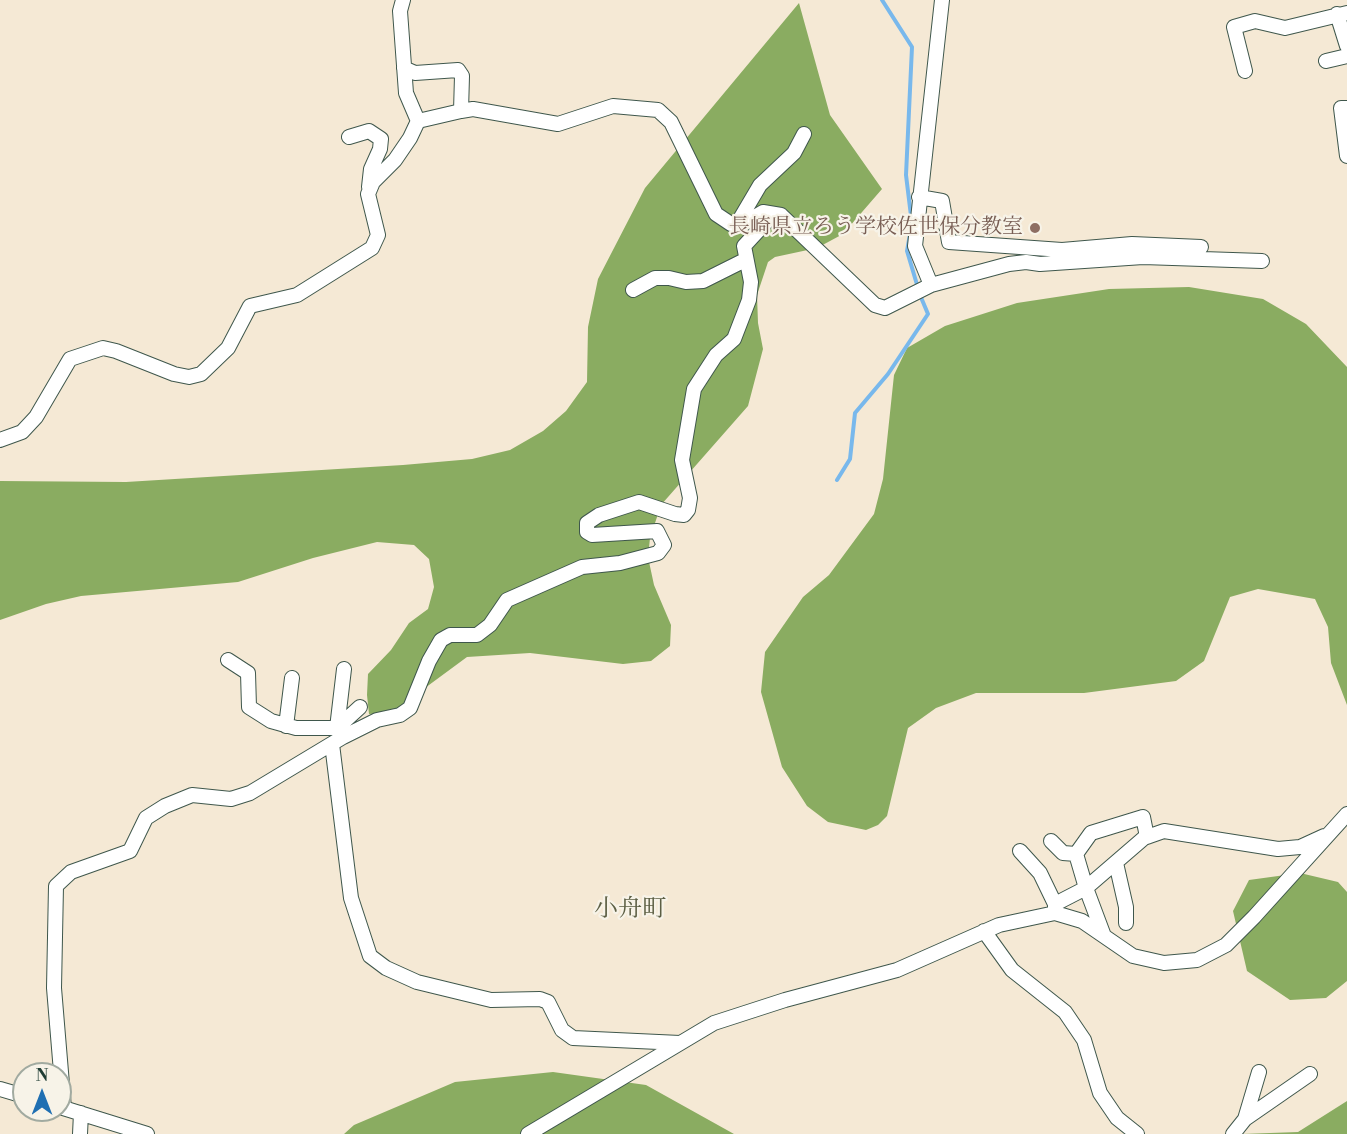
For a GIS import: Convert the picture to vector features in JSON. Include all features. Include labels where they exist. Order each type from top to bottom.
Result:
[{"type":"street","points":[[369,192],[373,182],[395,160],[418,121],[406,93],[400,11],[403,0]]},
{"type":"street","points":[[927,287],[915,246],[942,0]]},
{"type":"street","points":[[1245,71],[1234,27],[1255,21],[1286,28],[1342,14],[1347,46]]},
{"type":"street","points":[[1326,61],[1347,56]]},
{"type":"street","points":[[404,68],[415,73],[458,70],[462,76],[461,111]]},
{"type":"street","points":[[418,121],[473,109],[558,124],[613,106],[658,110],[671,122],[716,214],[731,224],[743,224],[763,212],[781,215],[874,305],[885,308],[927,287],[1009,264],[1026,262],[1040,264],[1143,256],[1262,261]]},
{"type":"street","points":[[1347,108],[1341,108],[1347,156]]},
{"type":"street","points":[[0,440],[22,432],[36,417],[70,359],[103,348],[174,374],[189,377],[201,374],[228,348],[250,306],[297,295],[372,248],[378,235],[369,192],[371,170],[381,139],[369,131],[349,137]]},
{"type":"street","points":[[737,224],[760,185],[794,153],[804,134]]},
{"type":"street","points":[[920,197],[942,201],[949,242],[1062,250],[1131,244],[1201,246]]},
{"type":"street","points":[[59,1062],[54,988],[56,886],[71,872],[130,851],[146,818],[165,806],[192,795],[231,799],[250,793],[337,736],[377,720],[400,715],[410,708],[429,661],[441,640],[450,636],[477,636],[490,625],[507,600],[582,567],[620,563],[658,553],[664,545],[657,531],[592,535],[587,532],[587,523],[598,515],[639,502],[675,514],[684,514],[688,510],[690,498],[682,460],[694,389],[716,355],[734,339],[749,300],[751,282],[744,246],[768,220],[781,215]]},
{"type":"street","points":[[633,290],[655,278],[703,281],[745,260]]},
{"type":"street","points":[[228,660],[248,672],[249,707],[271,721],[286,726],[337,736]]},
{"type":"street","points":[[344,669],[337,736],[351,898],[370,956],[386,968],[417,982],[491,1000],[540,999],[548,1002],[562,1030],[573,1038],[680,1043]]},
{"type":"street","points":[[286,726],[292,678]]},
{"type":"street","points":[[337,736],[360,707]]},
{"type":"street","points":[[1020,851],[1040,873],[1055,909],[1082,921],[1133,956],[1164,963],[1197,960],[1226,945],[1347,813]]},
{"type":"street","points":[[1076,854],[1091,833],[1143,817],[1147,837]]},
{"type":"street","points":[[528,1134],[714,1023],[785,1000],[897,970],[999,925],[1055,909],[1086,888],[1147,837],[1164,831],[1278,849],[1300,847],[1329,834]]},
{"type":"street","points":[[1051,841],[1063,854],[1076,854]]},
{"type":"street","points":[[1076,854],[1104,936]]},
{"type":"street","points":[[1116,863],[1126,907],[1126,923]]},
{"type":"street","points":[[984,931],[1012,970],[1065,1012],[1084,1040],[1100,1093],[1117,1118],[1137,1134]]},
{"type":"street","points":[[1245,1119],[1259,1072]]},
{"type":"street","points":[[1233,1134],[1245,1119],[1310,1074]]},
{"type":"street","points":[[72,1110],[147,1134]]},
{"type":"street","points":[[80,1134],[81,1113]]},
{"type":"green space","points":[[799,3],[830,115],[882,189],[843,234],[817,248],[775,257],[768,262],[757,295],[758,323],[763,349],[748,406],[661,505],[650,538],[648,557],[654,585],[671,625],[670,646],[651,661],[623,664],[530,653],[467,657],[391,713],[369,714],[368,674],[391,650],[409,623],[428,609],[434,587],[429,559],[414,545],[377,542],[313,558],[238,582],[81,596],[46,604],[0,620],[0,481],[126,482],[472,459],[510,450],[543,431],[566,411],[587,382],[588,327],[598,279],[645,188]]},
{"type":"green space","points":[[1189,287],[1263,299],[1306,324],[1347,367],[1347,705],[1331,663],[1328,627],[1315,599],[1258,589],[1230,597],[1204,661],[1176,681],[1084,693],[976,693],[936,708],[908,728],[887,816],[878,825],[866,830],[828,822],[807,806],[782,767],[761,692],[765,652],[803,597],[829,575],[874,514],[883,479],[894,375],[907,348],[945,326],[1017,303],[1109,289]]},
{"type":"green space","points":[[1300,873],[1338,882],[1347,892],[1347,981],[1326,998],[1290,1000],[1247,971],[1233,911],[1249,880]]},
{"type":"green space","points":[[553,1072],[646,1085],[734,1134],[344,1134],[354,1125],[455,1082]]},
{"type":"green space","points":[[1347,1101],[1347,1134],[1242,1134],[1298,1132]]},
{"type":"waterway","points":[[882,0],[912,47],[906,175],[912,224]]},
{"type":"waterway","points":[[910,234],[907,251],[918,288]]},
{"type":"waterway","points":[[837,480],[850,459],[855,413],[888,374],[928,314],[920,295]]},
{"type":"place","name":"長崎県立ろう学校佐世保分教室","points":[[1035,228]]},
{"type":"district","name":"小舟町","points":[[630,910]]}]
